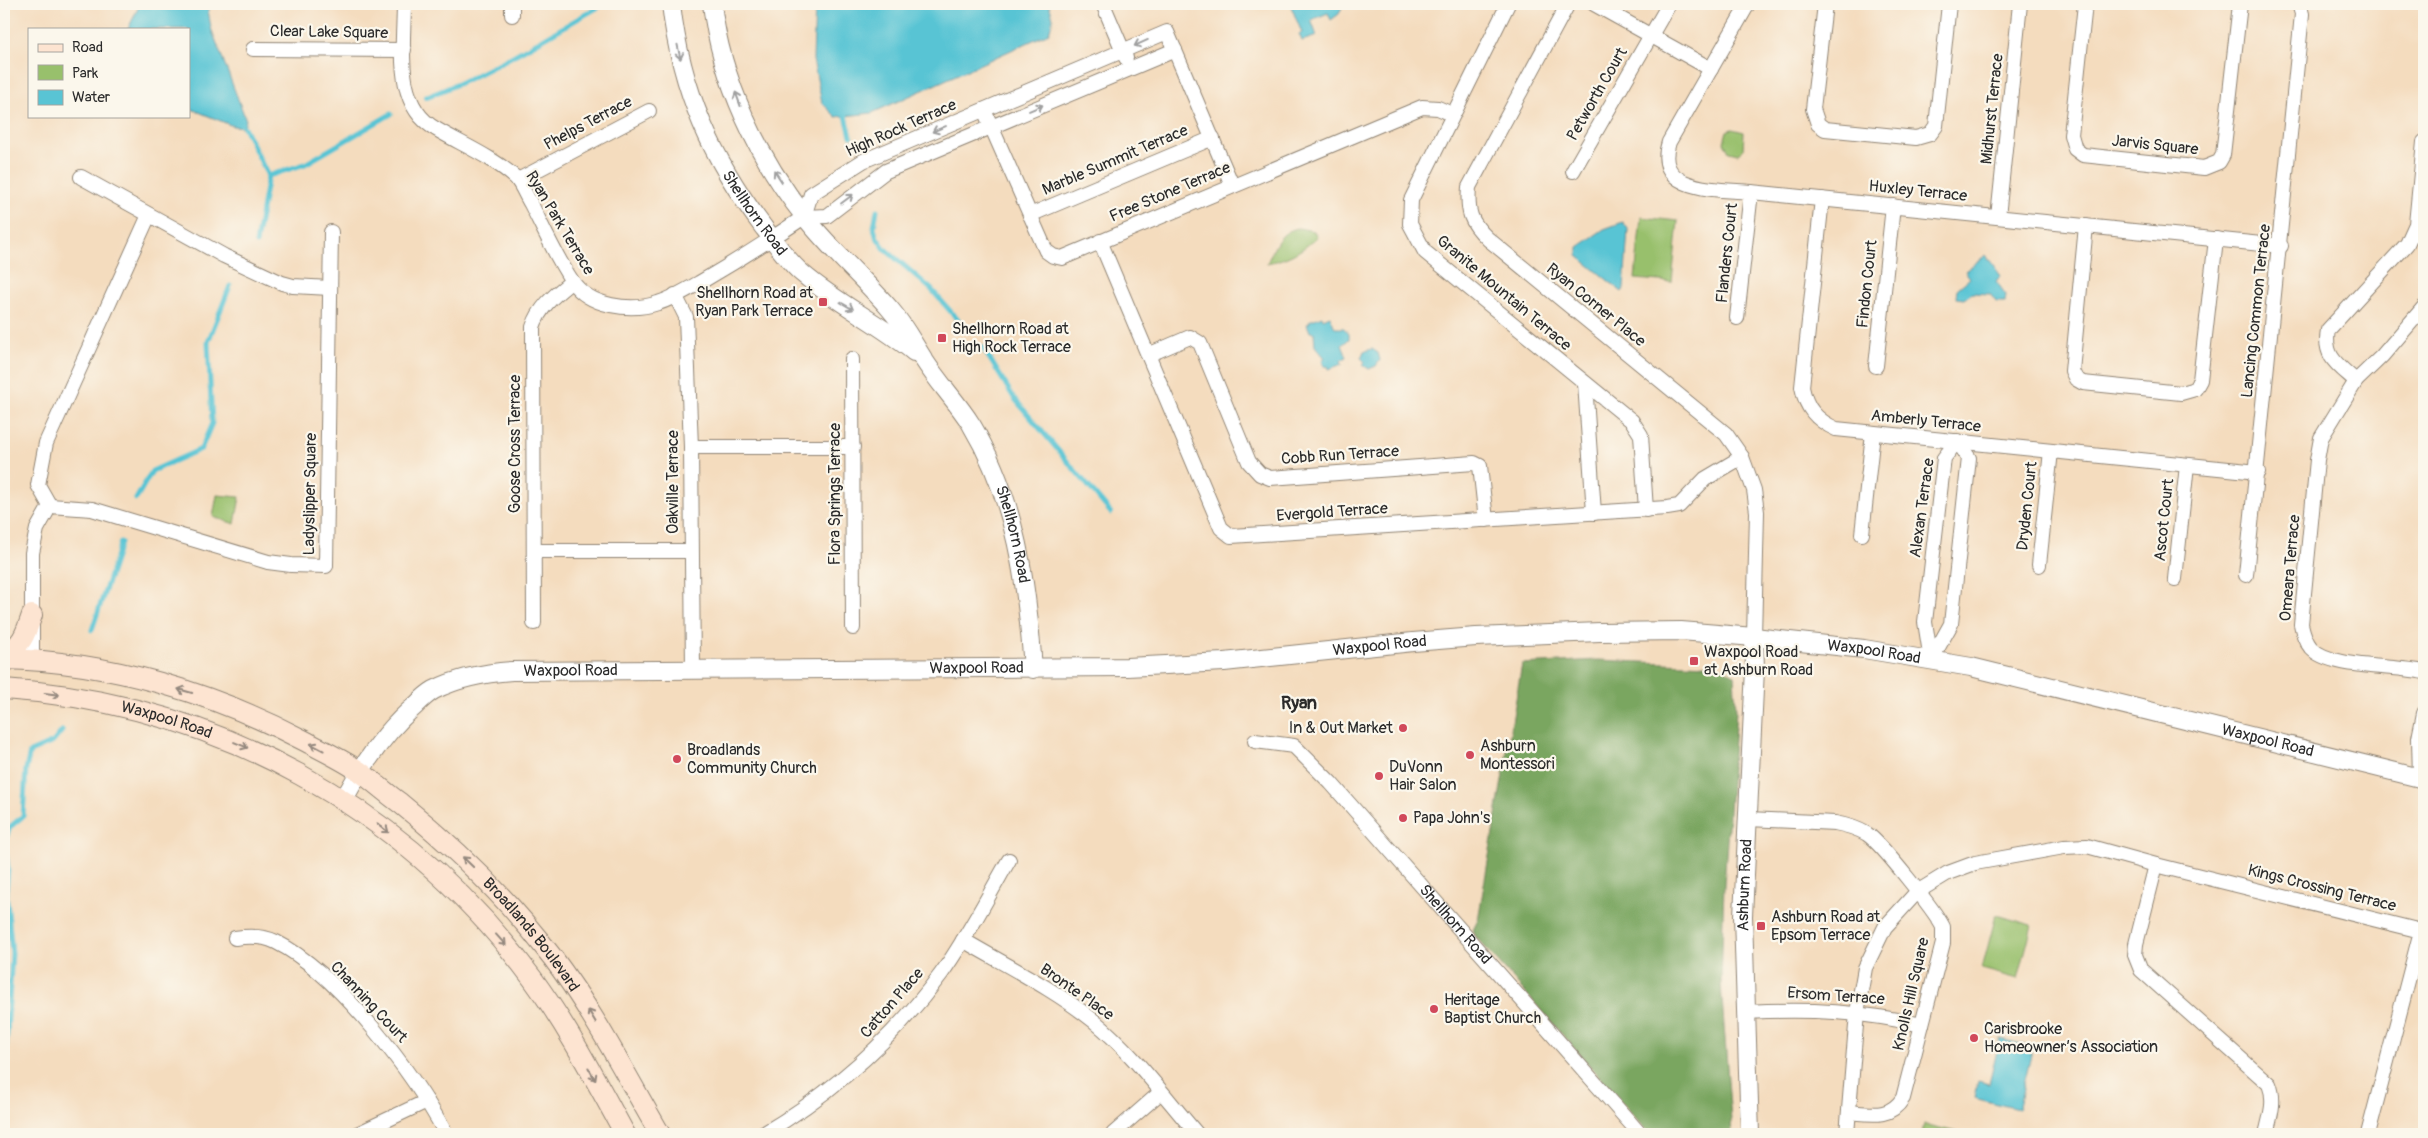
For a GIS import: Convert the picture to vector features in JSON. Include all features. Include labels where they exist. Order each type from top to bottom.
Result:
[{"type":"main road","points":[[4,655],[14,650],[25,637],[32,615]]},
{"type":"main road","name":"Waxpool Road","points":[[4,659],[78,665],[124,674],[194,694],[231,707],[284,730],[359,771]]},
{"type":"main road","points":[[4,677],[19,669],[28,660]]},
{"type":"main road","name":"Waxpool Road","points":[[4,689],[93,700],[196,727],[253,750],[344,799]]},
{"type":"main road","name":"Broadlands Boulevard","points":[[359,771],[464,859],[531,929],[579,996],[660,1134]]},
{"type":"main road","name":"Broadlands Boulevard","points":[[344,799],[397,839],[446,882],[511,951],[557,1015],[625,1134]]},
{"type":"street","name":"Ryan Park Terrace","points":[[404,4],[406,88],[412,103],[421,117],[434,128],[487,156],[518,180],[572,281],[588,295],[605,303],[624,307],[641,307],[659,303],[675,296],[804,217]]},
{"type":"street","name":"Shellhorn Road","points":[[672,4],[682,63],[702,125],[717,158],[736,191],[801,272],[820,289],[893,335],[924,361]]},
{"type":"street","name":"Shellhorn Road","points":[[712,4],[728,73],[741,108],[756,140],[804,217],[890,310],[911,336],[924,361],[972,426],[1002,492],[1016,532],[1029,612],[1033,668]]},
{"type":"street","points":[[1103,4],[1131,68]]},
{"type":"street","name":"Granite Mountain Terrace","points":[[1508,4],[1411,200],[1410,224],[1425,252],[1632,421],[1641,435],[1646,510]]},
{"type":"street","name":"Ryan Corner Place","points":[[1568,4],[1469,187],[1468,198],[1472,221],[1488,239],[1726,434],[1742,458],[1754,490],[1758,512],[1754,637]]},
{"type":"street","points":[[1594,4],[1711,70]]},
{"type":"street","name":"Petworth Court","points":[[1573,171],[1669,4]]},
{"type":"street","name":"Huxley Terrace","points":[[1748,4],[1669,142],[1666,154],[1668,164],[1674,175],[1689,185],[2280,246]]},
{"type":"street","points":[[1825,4],[1813,109],[1818,124],[1825,129],[1916,138],[1930,134],[1936,126],[1949,4]]},
{"type":"street","name":"Midhurst Terrace","points":[[1998,217],[2020,4]]},
{"type":"street","name":"Jarvis Square","points":[[2085,4],[2071,135],[2075,149],[2083,155],[2204,168],[2219,162],[2223,155],[2240,4]]},
{"type":"street","name":"Lancing Common Terrace","points":[[2246,576],[2258,472],[2299,49],[2302,14],[2299,4]]},
{"type":"street","name":"High Rock Terrace","points":[[1175,50],[886,171],[827,216],[804,217],[811,194],[863,161],[1167,32],[1175,50],[1213,138],[1232,186]]},
{"type":"street","name":"Clear Lake Square","points":[[252,49],[404,50]]},
{"type":"street","name":"Free Stone Terrace","points":[[984,110],[1046,251],[1053,256],[1062,258],[1422,107],[1438,108],[1452,114]]},
{"type":"street","name":"Phelps Terrace","points":[[518,180],[649,111]]},
{"type":"street","name":"Marble Summit Terrace","points":[[1030,215],[1213,138]]},
{"type":"street","points":[[2356,381],[2333,360],[2328,352],[2326,342],[2328,330],[2407,244],[2416,224],[2424,142]]},
{"type":"street","points":[[81,177],[224,256],[282,283],[294,286],[330,288]]},
{"type":"street","name":"Flanders Court","points":[[1738,318],[1751,192]]},
{"type":"street","name":"Amberly Terrace","points":[[1822,199],[1802,387],[1804,399],[1811,412],[1823,423],[1836,429],[2258,472]]},
{"type":"street","name":"Findon Court","points":[[1876,366],[1893,206]]},
{"type":"street","points":[[28,660],[32,651],[32,553],[37,529],[50,506],[38,485],[46,443],[149,215]]},
{"type":"street","points":[[2086,226],[2072,371],[2076,379],[2083,383],[2181,394],[2195,389],[2200,380],[2216,239]]},
{"type":"street","name":"Ladyslipper Square","points":[[50,506],[92,509],[268,562],[291,566],[326,566],[331,232]]},
{"type":"street","name":"Evergold Terrace","points":[[1100,241],[1220,528],[1231,536],[1646,510],[1679,506],[1705,479],[1742,458]]},
{"type":"street","name":"Goose Cross Terrace","points":[[534,623],[533,327],[538,314],[545,304],[572,281]]},
{"type":"street","name":"Oakville Terrace","points":[[675,296],[686,317],[691,447],[693,671]]},
{"type":"street","name":"Omeara Terrace","points":[[2424,307],[2382,356],[2356,381],[2321,438],[2302,614],[2304,638],[2312,649],[2323,657],[2335,662],[2399,667],[2424,672]]},
{"type":"street","name":"Cobb Run Terrace","points":[[1148,355],[1190,337],[1200,343],[1249,462],[1260,474],[1270,478],[1474,463],[1480,466],[1486,520]]},
{"type":"street","name":"Flora Springs Terrace","points":[[852,359],[853,628]]},
{"type":"street","points":[[1585,384],[1594,513]]},
{"type":"street","points":[[1862,534],[1873,433]]},
{"type":"street","points":[[1931,660],[1951,624],[1969,458],[1957,441]]},
{"type":"street","name":"Alexan Terrace","points":[[1931,660],[1926,622],[1944,458],[1957,441]]},
{"type":"street","points":[[691,447],[853,447]]},
{"type":"street","name":"Dryden Court","points":[[2038,565],[2051,451]]},
{"type":"street","name":"Ascot Court","points":[[2175,579],[2187,465]]},
{"type":"street","points":[[534,551],[691,551]]},
{"type":"street","name":"Waxpool Road","points":[[344,799],[359,771],[388,731],[431,691],[484,673],[512,671],[1127,667],[1224,662],[1413,642],[1495,636],[1600,632],[1680,632],[1754,637],[1864,649],[1931,660],[2004,674],[2423,776]]},
{"type":"street","name":"Ashburn Road","points":[[1750,1134],[1743,916],[1755,669],[1754,637]]},
{"type":"street","points":[[2423,776],[2418,738],[2424,713]]},
{"type":"street","name":"Shellhorn Road","points":[[1256,741],[1294,746],[1331,783],[1640,1134]]},
{"type":"street","name":"Knolls Hill Square","points":[[1748,819],[1835,823],[1856,828],[1875,840],[1940,921],[1944,932],[1903,1098],[1897,1108],[1888,1113],[1849,1112]]},
{"type":"street","name":"Kings Crossing Terrace","points":[[1847,1134],[1857,1013],[1865,968],[1873,948],[1893,916],[1917,892],[1948,873],[1975,863],[2064,847],[2087,846],[2421,931],[2368,1134]]},
{"type":"street","name":"Catton Place","points":[[763,1134],[793,1116],[828,1091],[873,1052],[908,1014],[940,974],[963,940],[1010,860]]},
{"type":"street","points":[[2156,865],[2136,944],[2136,960],[2141,970],[2269,1084],[2273,1094],[2273,1106],[2266,1134]]},
{"type":"street","name":"Channing Court","points":[[235,938],[259,937],[276,942],[324,977],[372,1028],[397,1058],[427,1101],[446,1134]]},
{"type":"street","name":"Bronte Place","points":[[963,940],[1067,1002],[1093,1021],[1117,1043],[1198,1134]]},
{"type":"street","name":"Ersom Terrace","points":[[1747,1012],[1807,1009],[1882,1016],[1922,1025]]},
{"type":"street","points":[[1113,1134],[1161,1092]]},
{"type":"street","points":[[357,1134],[427,1101]]},
{"type":"green space","points":[[1732,129],[1744,132],[1743,150],[1738,154],[1729,152],[1724,142],[1727,131]]},
{"type":"green space","points":[[1641,217],[1678,221],[1672,282],[1635,279]]},
{"type":"green space","points":[[1298,228],[1314,231],[1317,237],[1294,254],[1267,263],[1282,236]]},
{"type":"green space","points":[[217,495],[240,497],[235,524],[213,517]]},
{"type":"green space","points":[[1598,660],[1707,665],[1720,667],[1734,675],[1736,711],[1724,885],[1721,984],[1732,1134],[1650,1134],[1476,937],[1473,930],[1478,920],[1522,664]]},
{"type":"green space","points":[[1996,915],[2032,925],[2018,979],[1982,969]]},
{"type":"green space","points":[[1924,1124],[1964,1134],[1922,1134]]},
{"type":"water","points":[[140,4],[207,4],[211,28],[246,120],[244,127],[233,126],[190,108],[190,28],[128,28]]},
{"type":"water","points":[[815,4],[1049,4],[1053,18],[1049,33],[872,113],[836,117],[822,103],[813,60]]},
{"type":"water","points":[[1290,4],[1338,4],[1342,7],[1339,14],[1331,20],[1328,13],[1311,20],[1317,36],[1302,41],[1299,34],[1302,33]]},
{"type":"water","points":[[1623,222],[1628,229],[1624,289],[1622,292],[1578,256],[1578,247],[1604,229]]},
{"type":"water","points":[[1986,255],[2001,276],[1996,281],[2006,295],[2005,302],[1996,302],[1990,294],[1972,293],[1964,299],[1956,298],[1957,289],[1970,278],[1965,271]]},
{"type":"water","points":[[1322,316],[1323,319],[1330,316],[1335,328],[1344,328],[1349,334],[1349,339],[1342,345],[1347,357],[1341,360],[1342,364],[1329,369],[1328,366],[1325,367],[1322,360],[1325,358],[1315,346],[1314,332],[1310,332],[1307,324],[1310,323],[1309,321]]},
{"type":"water","points":[[1372,349],[1378,353],[1380,360],[1376,366],[1369,369],[1363,365],[1365,362],[1361,358],[1364,351]]},
{"type":"water","points":[[2000,1039],[2033,1047],[2018,1109],[1974,1098],[1978,1081],[1989,1084]]},
{"type":"waterway","points":[[426,97],[494,66],[604,4]]},
{"type":"waterway","points":[[268,176],[305,164],[391,114]]},
{"type":"waterway","points":[[846,116],[851,136]]},
{"type":"waterway","points":[[244,127],[268,176],[256,243]]},
{"type":"waterway","points":[[877,210],[874,227],[876,236],[885,249],[931,289],[965,328]]},
{"type":"waterway","points":[[136,499],[152,471],[201,449],[212,423],[208,342],[230,286]]},
{"type":"waterway","points":[[983,348],[1014,398],[1111,513]]},
{"type":"waterway","points":[[92,630],[121,542]]},
{"type":"waterway","points":[[4,1080],[12,953],[6,891],[8,868],[4,843],[10,827],[23,816],[26,769],[30,752],[53,742],[62,731]]},
{"type":"place","name":"Shellhorn Road at Ryan Park Terrace","points":[[823,302]]},
{"type":"place","name":"Shellhorn Road at High Rock Terrace","points":[[942,338]]},
{"type":"place","name":"Waxpool Road at Ashburn Road","points":[[1694,661]]},
{"type":"place","name":"In & Out Market","points":[[1403,728]]},
{"type":"place","name":"Ashburn Montessori","points":[[1470,755]]},
{"type":"place","name":"Broadlands Community Church","points":[[677,759]]},
{"type":"place","name":"DuVonn Hair Salon","points":[[1379,776]]},
{"type":"place","name":"Papa John's","points":[[1403,818]]},
{"type":"place","name":"Ashburn Road at Epsom Terrace","points":[[1761,926]]},
{"type":"place","name":"Heritage Baptist Church","points":[[1434,1009]]},
{"type":"place","name":"Carisbrooke Homeowner’s Association","points":[[1974,1038]]},
{"type":"district","name":"Ryan","points":[[1299,703]]}]
